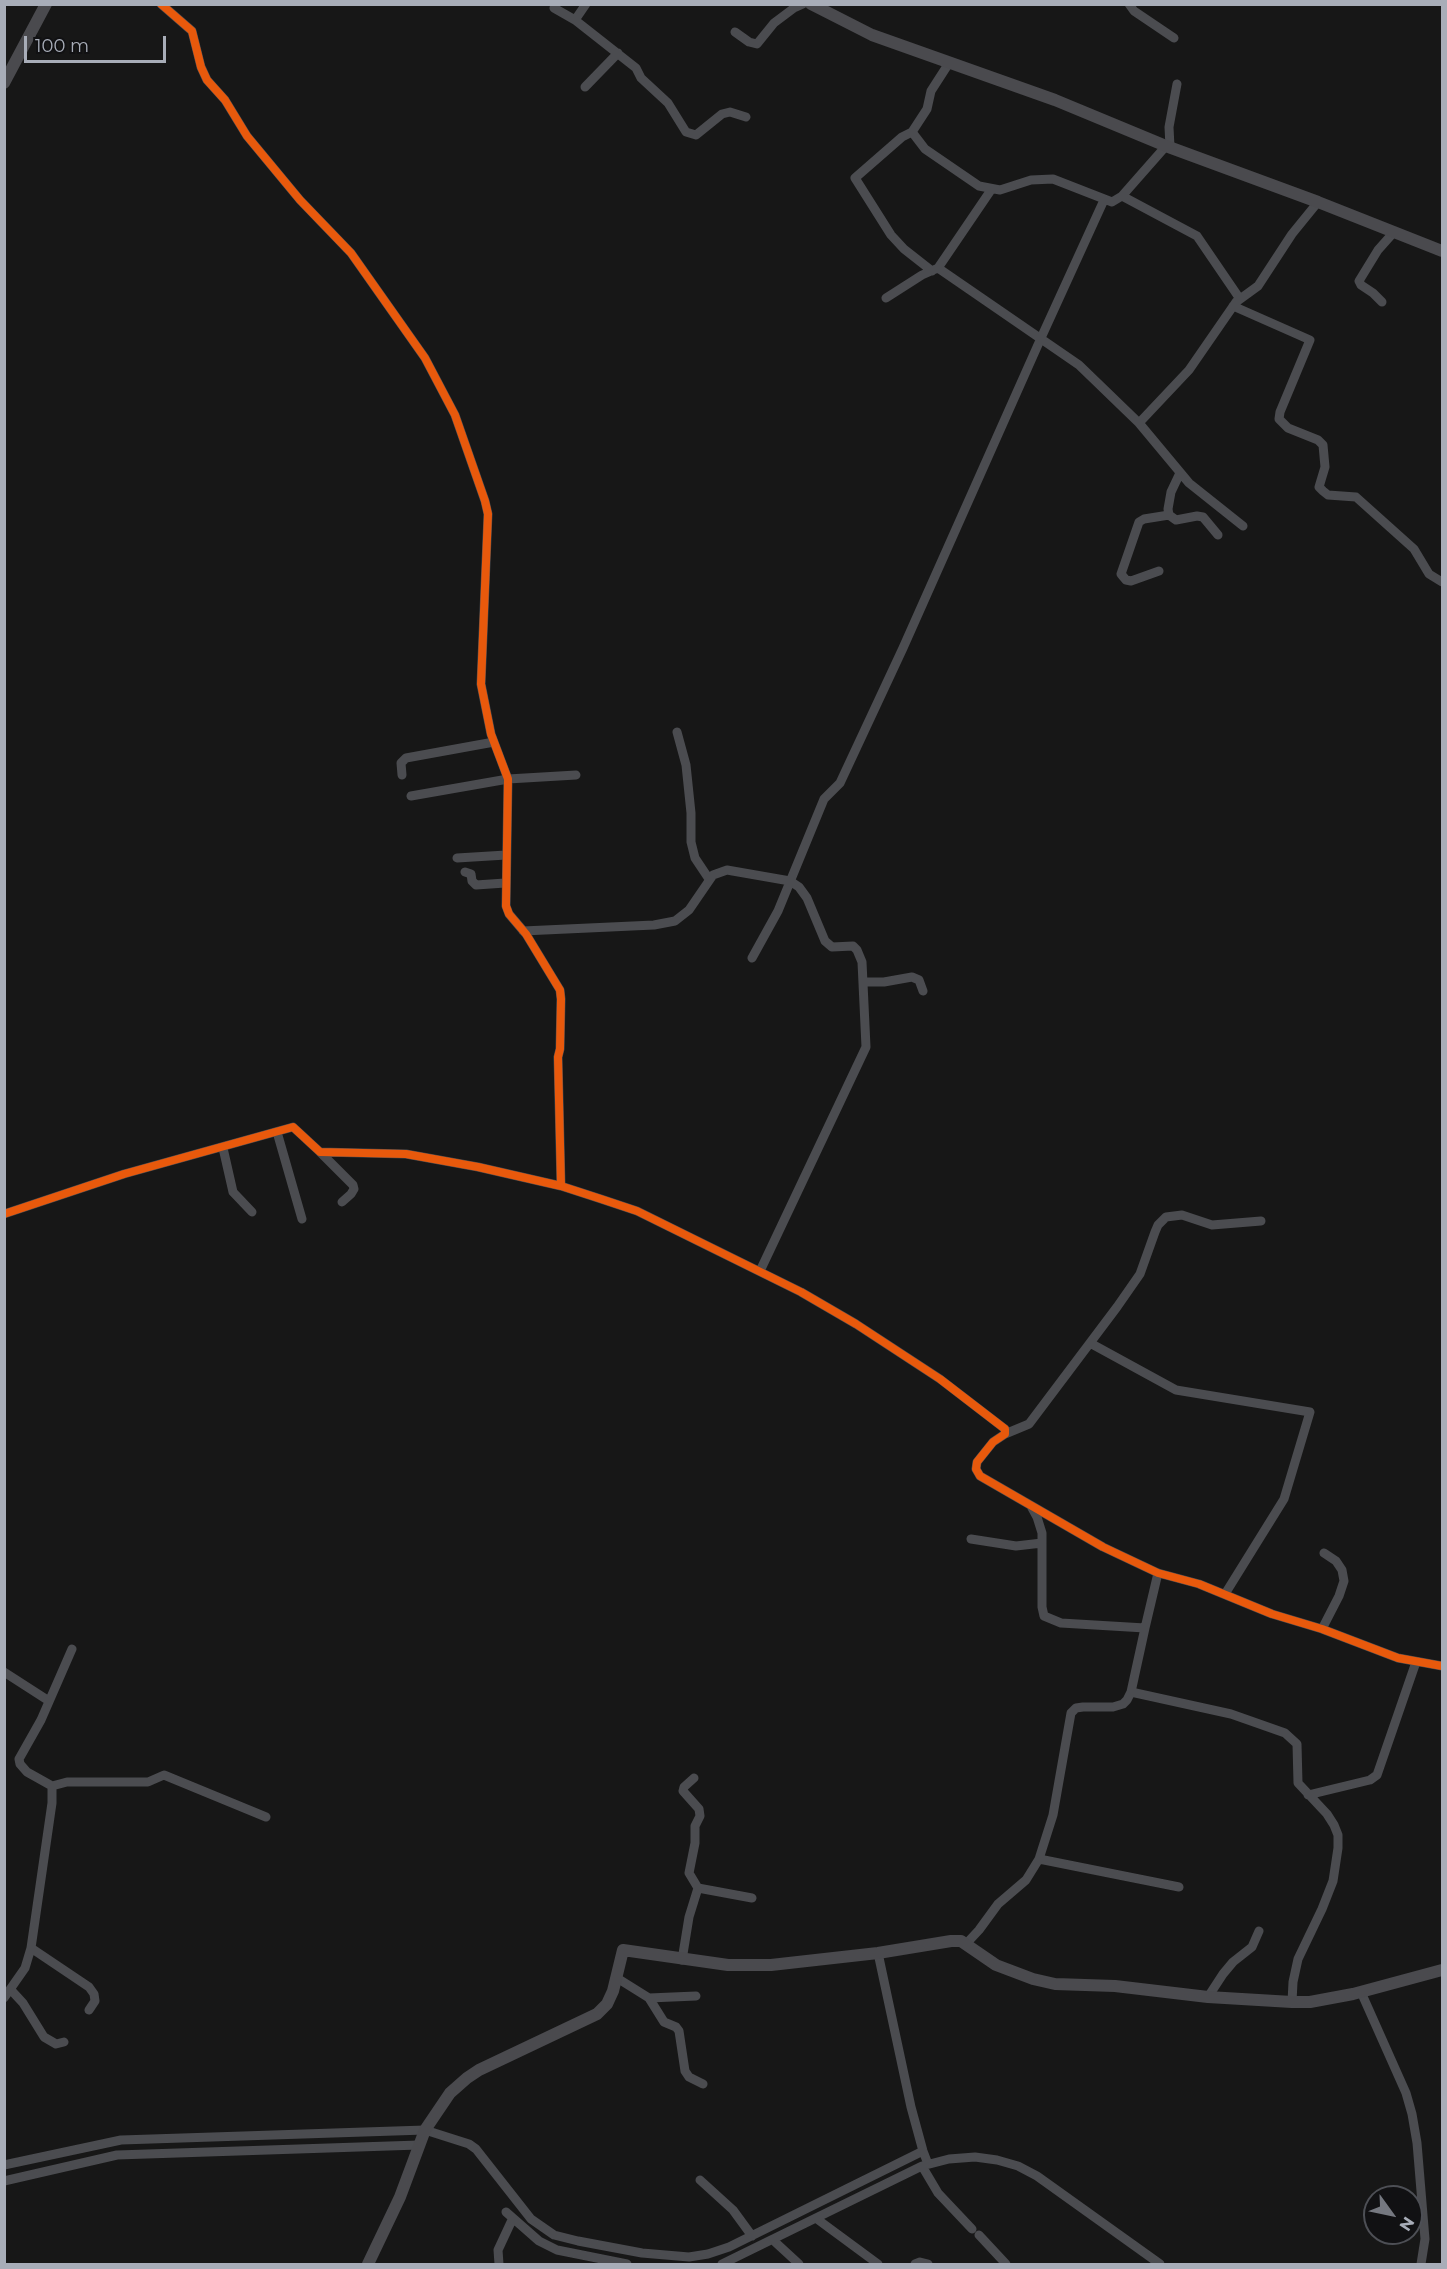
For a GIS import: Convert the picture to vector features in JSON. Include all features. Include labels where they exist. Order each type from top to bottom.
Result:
[{"type":"street","points":[[4,83],[46,4]]},
{"type":"street","points":[[161,4],[192,31],[201,67],[207,80],[225,100],[247,136],[300,201],[351,253],[425,358],[454,415],[487,508],[480,670],[488,721],[508,779],[506,906],[509,914],[524,931],[560,990],[558,1057],[561,1186]]},
{"type":"street","points":[[575,20],[586,4]]},
{"type":"street","points":[[735,32],[748,42],[757,44],[774,23],[803,4]]},
{"type":"street","points":[[811,4],[872,35],[1055,100],[1168,147],[1443,251]]},
{"type":"street","points":[[1129,4],[1134,11],[1174,38]]},
{"type":"street","points":[[554,8],[575,20],[636,68],[641,78],[668,103],[686,132],[696,135],[722,114],[730,112],[746,117]]},
{"type":"street","points":[[585,87],[618,53]]},
{"type":"street","points":[[949,63],[931,91],[927,109],[912,132],[902,137],[855,178],[891,235],[904,249],[1058,349],[1088,372],[1139,423],[1189,483],[1244,526]]},
{"type":"street","points":[[912,132],[925,149],[979,186],[991,190],[1010,188],[1030,180],[1053,179],[1112,202],[1122,196],[1168,147],[1177,84]]},
{"type":"street","points":[[886,298],[935,269],[991,190]]},
{"type":"street","points":[[1122,196],[1197,236],[1240,299]]},
{"type":"street","points":[[752,958],[778,911],[824,799],[840,783],[898,659],[1104,200]]},
{"type":"street","points":[[1139,423],[1189,370],[1233,306],[1258,286],[1292,234],[1318,202]]},
{"type":"street","points":[[1382,302],[1373,292],[1361,285],[1359,280],[1378,250],[1394,232]]},
{"type":"street","points":[[1233,306],[1309,338],[1310,343],[1280,412],[1280,419],[1288,428],[1318,440],[1323,445],[1325,467],[1319,487],[1328,495],[1356,497],[1413,549],[1429,574],[1443,582]]},
{"type":"street","points":[[1169,515],[1171,492],[1180,473]]},
{"type":"street","points":[[1159,571],[1131,581],[1126,580],[1120,574],[1139,522],[1169,515],[1176,520],[1197,516],[1203,517],[1218,535]]},
{"type":"street","points":[[678,732],[686,765],[691,813],[691,843],[695,858],[709,879]]},
{"type":"street","points":[[402,775],[401,763],[406,758],[494,742]]},
{"type":"street","points":[[411,796],[508,779],[576,775]]},
{"type":"street","points":[[457,858],[506,855]]},
{"type":"street","points":[[524,931],[654,925],[675,921],[689,910],[709,879],[718,872],[727,870],[790,881],[799,887],[807,898],[825,941],[832,947],[853,946],[857,950],[862,962],[866,1047],[760,1271]]},
{"type":"street","points":[[465,872],[471,874],[472,881],[476,885],[506,883]]},
{"type":"street","points":[[863,982],[884,982],[912,977],[919,980],[923,991]]},
{"type":"street","points":[[4,1214],[124,1174],[295,1128],[353,1185],[351,1194],[342,1202]]},
{"type":"street","points":[[277,1132],[302,1219]]},
{"type":"street","points":[[223,1148],[233,1192],[252,1212]]},
{"type":"street","points":[[320,1152],[406,1154],[478,1167],[561,1186],[637,1211],[801,1292],[856,1324],[940,1379],[996,1420],[1005,1429],[1005,1434]]},
{"type":"street","points":[[1261,1221],[1212,1225],[1182,1215],[1166,1217],[1155,1232],[1140,1274],[1029,1424],[1005,1434],[981,1455],[976,1469],[980,1476],[1104,1547],[1158,1573],[1199,1584],[1272,1614],[1322,1629],[1398,1658],[1443,1666]]},
{"type":"street","points":[[1090,1343],[1176,1389],[1310,1413],[1284,1499],[1225,1594]]},
{"type":"street","points":[[1029,1504],[1040,1525],[1044,1616],[1061,1623],[1145,1628]]},
{"type":"street","points":[[972,1539],[1016,1546],[1042,1543]]},
{"type":"street","points":[[1322,1629],[1344,1581],[1342,1570],[1336,1561],[1324,1552]]},
{"type":"street","points":[[966,1944],[998,1904],[1026,1880],[1039,1859],[1053,1815],[1071,1713],[1076,1708],[1113,1707],[1123,1704],[1131,1692],[1158,1573]]},
{"type":"street","points":[[72,1649],[19,1760],[27,1772],[52,1786],[67,1782],[148,1782],[164,1774],[266,1817]]},
{"type":"street","points":[[1308,1795],[1370,1780],[1377,1775],[1416,1662]]},
{"type":"street","points":[[4,1672],[49,1701]]},
{"type":"street","points":[[1131,1692],[1231,1714],[1285,1733],[1297,1744],[1298,1783],[1327,1814],[1334,1825],[1338,1835],[1338,1848],[1333,1881],[1298,1959],[1292,2002]]},
{"type":"street","points":[[682,1960],[687,1924],[698,1888],[689,1873],[695,1843],[695,1826],[700,1816],[699,1809],[683,1791],[684,1786],[694,1778]]},
{"type":"street","points":[[52,1786],[52,1803],[38,1884],[31,1948],[25,1968],[8,1994],[24,2003],[44,2037],[56,2044],[64,2042]]},
{"type":"street","points":[[1039,1859],[1179,1887]]},
{"type":"street","points":[[698,1888],[752,1898]]},
{"type":"street","points":[[1208,1997],[1222,1974],[1252,1947],[1259,1931]]},
{"type":"street","points":[[368,2265],[400,2197],[425,2130],[450,2093],[467,2078],[597,2014],[607,2004],[614,1991],[623,1950],[728,1965],[771,1965],[878,1953],[951,1941],[966,1944],[996,1965],[1033,1979],[1055,1984],[1115,1986],[1208,1997],[1292,2002],[1310,2002],[1361,1992],[1443,1970]]},
{"type":"street","points":[[31,1948],[89,1987],[94,1994],[95,2001],[89,2010]]},
{"type":"street","points":[[878,1953],[911,2107],[925,2159],[938,2193],[1006,2265]]},
{"type":"street","points":[[616,1978],[649,1998],[664,2022],[676,2027],[679,2031],[685,2071],[689,2077],[703,2084]]},
{"type":"street","points":[[1361,1992],[1406,2093],[1412,2114],[1417,2143],[1425,2239],[1421,2265]]},
{"type":"street","points":[[649,1998],[696,1996]]},
{"type":"street","points":[[4,2165],[121,2140],[425,2130],[469,2144],[476,2149],[531,2220],[544,2229],[565,2239],[642,2253],[689,2257],[729,2247],[925,2159],[975,2157],[1018,2166],[1056,2188],[1160,2265]]},
{"type":"street","points":[[4,2181],[117,2155],[419,2145]]},
{"type":"street","points":[[722,2265],[817,2219],[925,2159]]},
{"type":"street","points":[[700,2180],[733,2210],[752,2236]]},
{"type":"street","points":[[499,2265],[498,2250],[509,2216],[539,2241],[557,2250],[627,2265]]},
{"type":"street","points":[[817,2219],[878,2265]]},
{"type":"street","points":[[774,2241],[799,2265]]},
{"type":"street","points":[[915,2265],[920,2262],[928,2265]]},
{"type":"cycle path","points":[[161,4],[192,31],[201,67],[207,80],[225,100],[247,136],[300,200],[351,253],[425,358],[455,415],[485,501],[488,514],[481,684],[491,734],[508,779],[506,906],[509,914],[526,934],[560,990],[558,1057],[561,1186]]},
{"type":"cycle path","points":[[4,1214],[124,1174],[293,1127],[320,1152],[406,1154],[478,1167],[561,1186],[637,1211],[801,1292],[856,1324],[940,1379],[1005,1429],[1005,1434],[993,1442],[977,1462],[976,1469],[980,1476],[1103,1547],[1158,1573],[1199,1584],[1272,1614],[1322,1629],[1398,1658],[1442,1666]]}]
